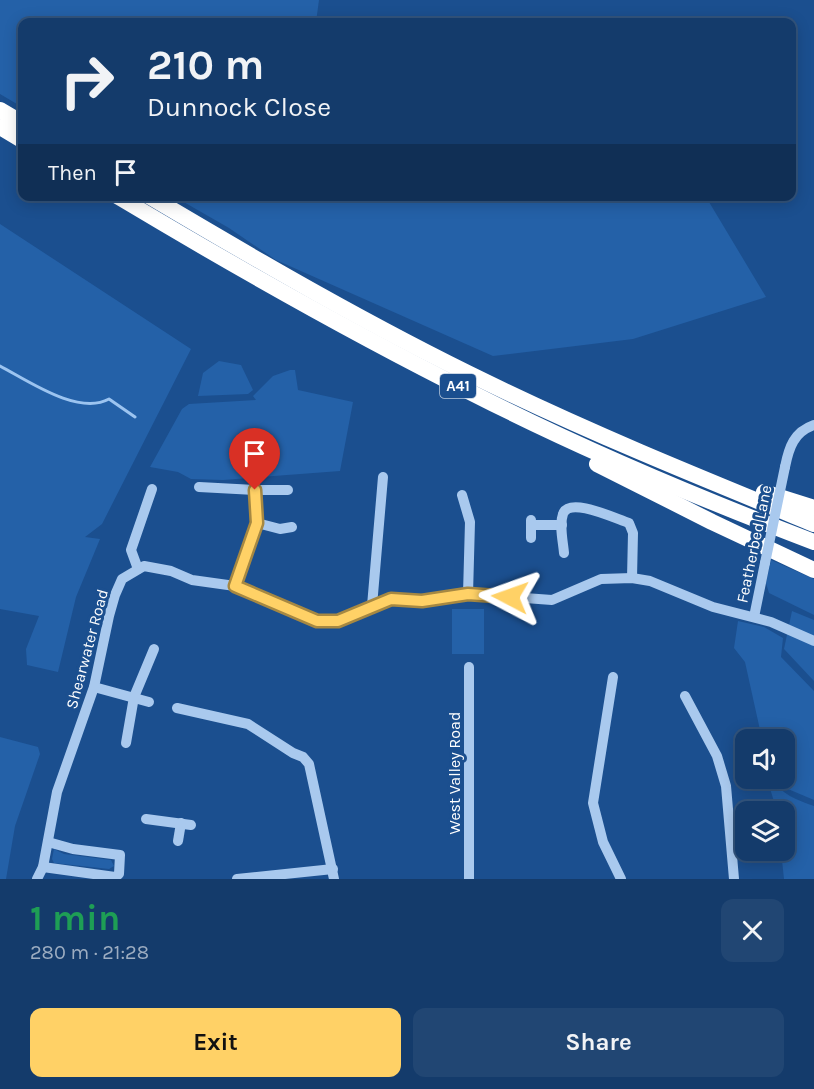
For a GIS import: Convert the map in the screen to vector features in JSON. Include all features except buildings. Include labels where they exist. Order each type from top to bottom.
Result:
[{"type":"highway","points":[[0,110],[18,121]]},
{"type":"highway","points":[[0,127],[18,138]]},
{"type":"highway","name":"A41","points":[[125,201],[231,264],[475,395],[622,464],[724,508],[814,542]]},
{"type":"highway","name":"A41","points":[[158,201],[353,314],[467,372],[618,443],[814,524]]},
{"type":"highway","points":[[475,395],[499,413],[611,471],[814,570]]},
{"type":"highway","name":"A41","points":[[702,477],[742,485],[814,508]]},
{"type":"street","name":"Featherbed Lane","points":[[814,425],[802,431],[788,452],[754,617],[784,626],[814,641]]},
{"type":"street","points":[[372,606],[383,477]]},
{"type":"street","points":[[199,487],[288,490]]},
{"type":"street","points":[[152,489],[130,550],[138,569],[144,566],[158,568],[192,580],[235,586],[317,621],[338,621],[391,599],[422,601],[468,594],[552,600],[601,579],[632,578],[650,581],[713,607],[754,617]]},
{"type":"street","points":[[235,586],[257,523],[255,490]]},
{"type":"street","points":[[462,495],[470,522],[468,594]]},
{"type":"street","points":[[564,552],[562,525],[567,508],[575,506],[629,524],[633,533],[632,578]]},
{"type":"street","points":[[531,538],[531,522],[562,525]]},
{"type":"street","points":[[257,523],[280,529],[292,527]]},
{"type":"street","name":"Shearwater Road","points":[[37,879],[43,867],[57,792],[94,687],[115,595],[122,579],[138,569]]},
{"type":"street","points":[[126,742],[134,697],[154,649]]},
{"type":"street","name":"West Valley Road","points":[[469,667],[469,879]]},
{"type":"street","points":[[613,677],[593,803],[603,842],[621,879]]},
{"type":"street","points":[[94,687],[150,702]]},
{"type":"street","points":[[685,696],[717,756],[726,786],[734,879]]},
{"type":"street","points":[[177,708],[248,724],[303,757],[309,764],[334,874],[237,879]]},
{"type":"street","points":[[146,819],[186,824],[178,841]]},
{"type":"street","points":[[43,867],[115,877],[119,874],[120,855],[73,849],[48,842]]},
{"type":"shaded area","points":[[0,0],[319,0],[317,18],[18,18],[18,105],[0,94]]},
{"type":"shaded area","points":[[182,201],[708,201],[766,297],[633,339],[493,356],[276,260],[229,228]]},
{"type":"shaded area","points":[[0,224],[191,349],[102,524],[85,537],[100,539],[76,597],[58,672],[27,665],[26,649],[39,616],[0,609]]},
{"type":"shaded area","points":[[219,361],[241,365],[253,390],[248,394],[198,396],[203,373]]},
{"type":"shaded area","points":[[295,370],[298,390],[353,402],[340,471],[223,480],[191,479],[178,472],[150,467],[182,409],[189,404],[256,400],[253,396],[273,376]]},
{"type":"shaded area","points":[[771,560],[814,579],[814,615],[769,593],[766,583]]},
{"type":"shaded area","points":[[452,609],[484,609],[484,654],[452,654]]},
{"type":"shaded area","points":[[792,611],[814,620],[814,681],[784,649]]},
{"type":"shaded area","points":[[738,621],[764,627],[783,638],[781,657],[814,691],[814,800],[788,789],[795,789],[795,729],[760,729],[745,662],[734,648]]},
{"type":"shaded area","points":[[0,737],[38,747],[40,754],[15,826],[6,879],[0,879]]},
{"type":"shaded area","points":[[770,789],[780,789],[814,806],[814,879],[784,879],[782,861],[795,861],[795,801],[774,801]]},
{"type":"shaded area","points":[[54,849],[64,854],[111,860],[114,866],[109,869],[54,863],[52,859]]},
{"type":"waterway","points":[[0,366],[68,400],[97,403],[109,399],[135,417]]},
{"type":"route","points":[[255,490],[257,523],[235,586],[317,621],[338,621],[391,599],[422,601],[468,594],[510,597]]}]
